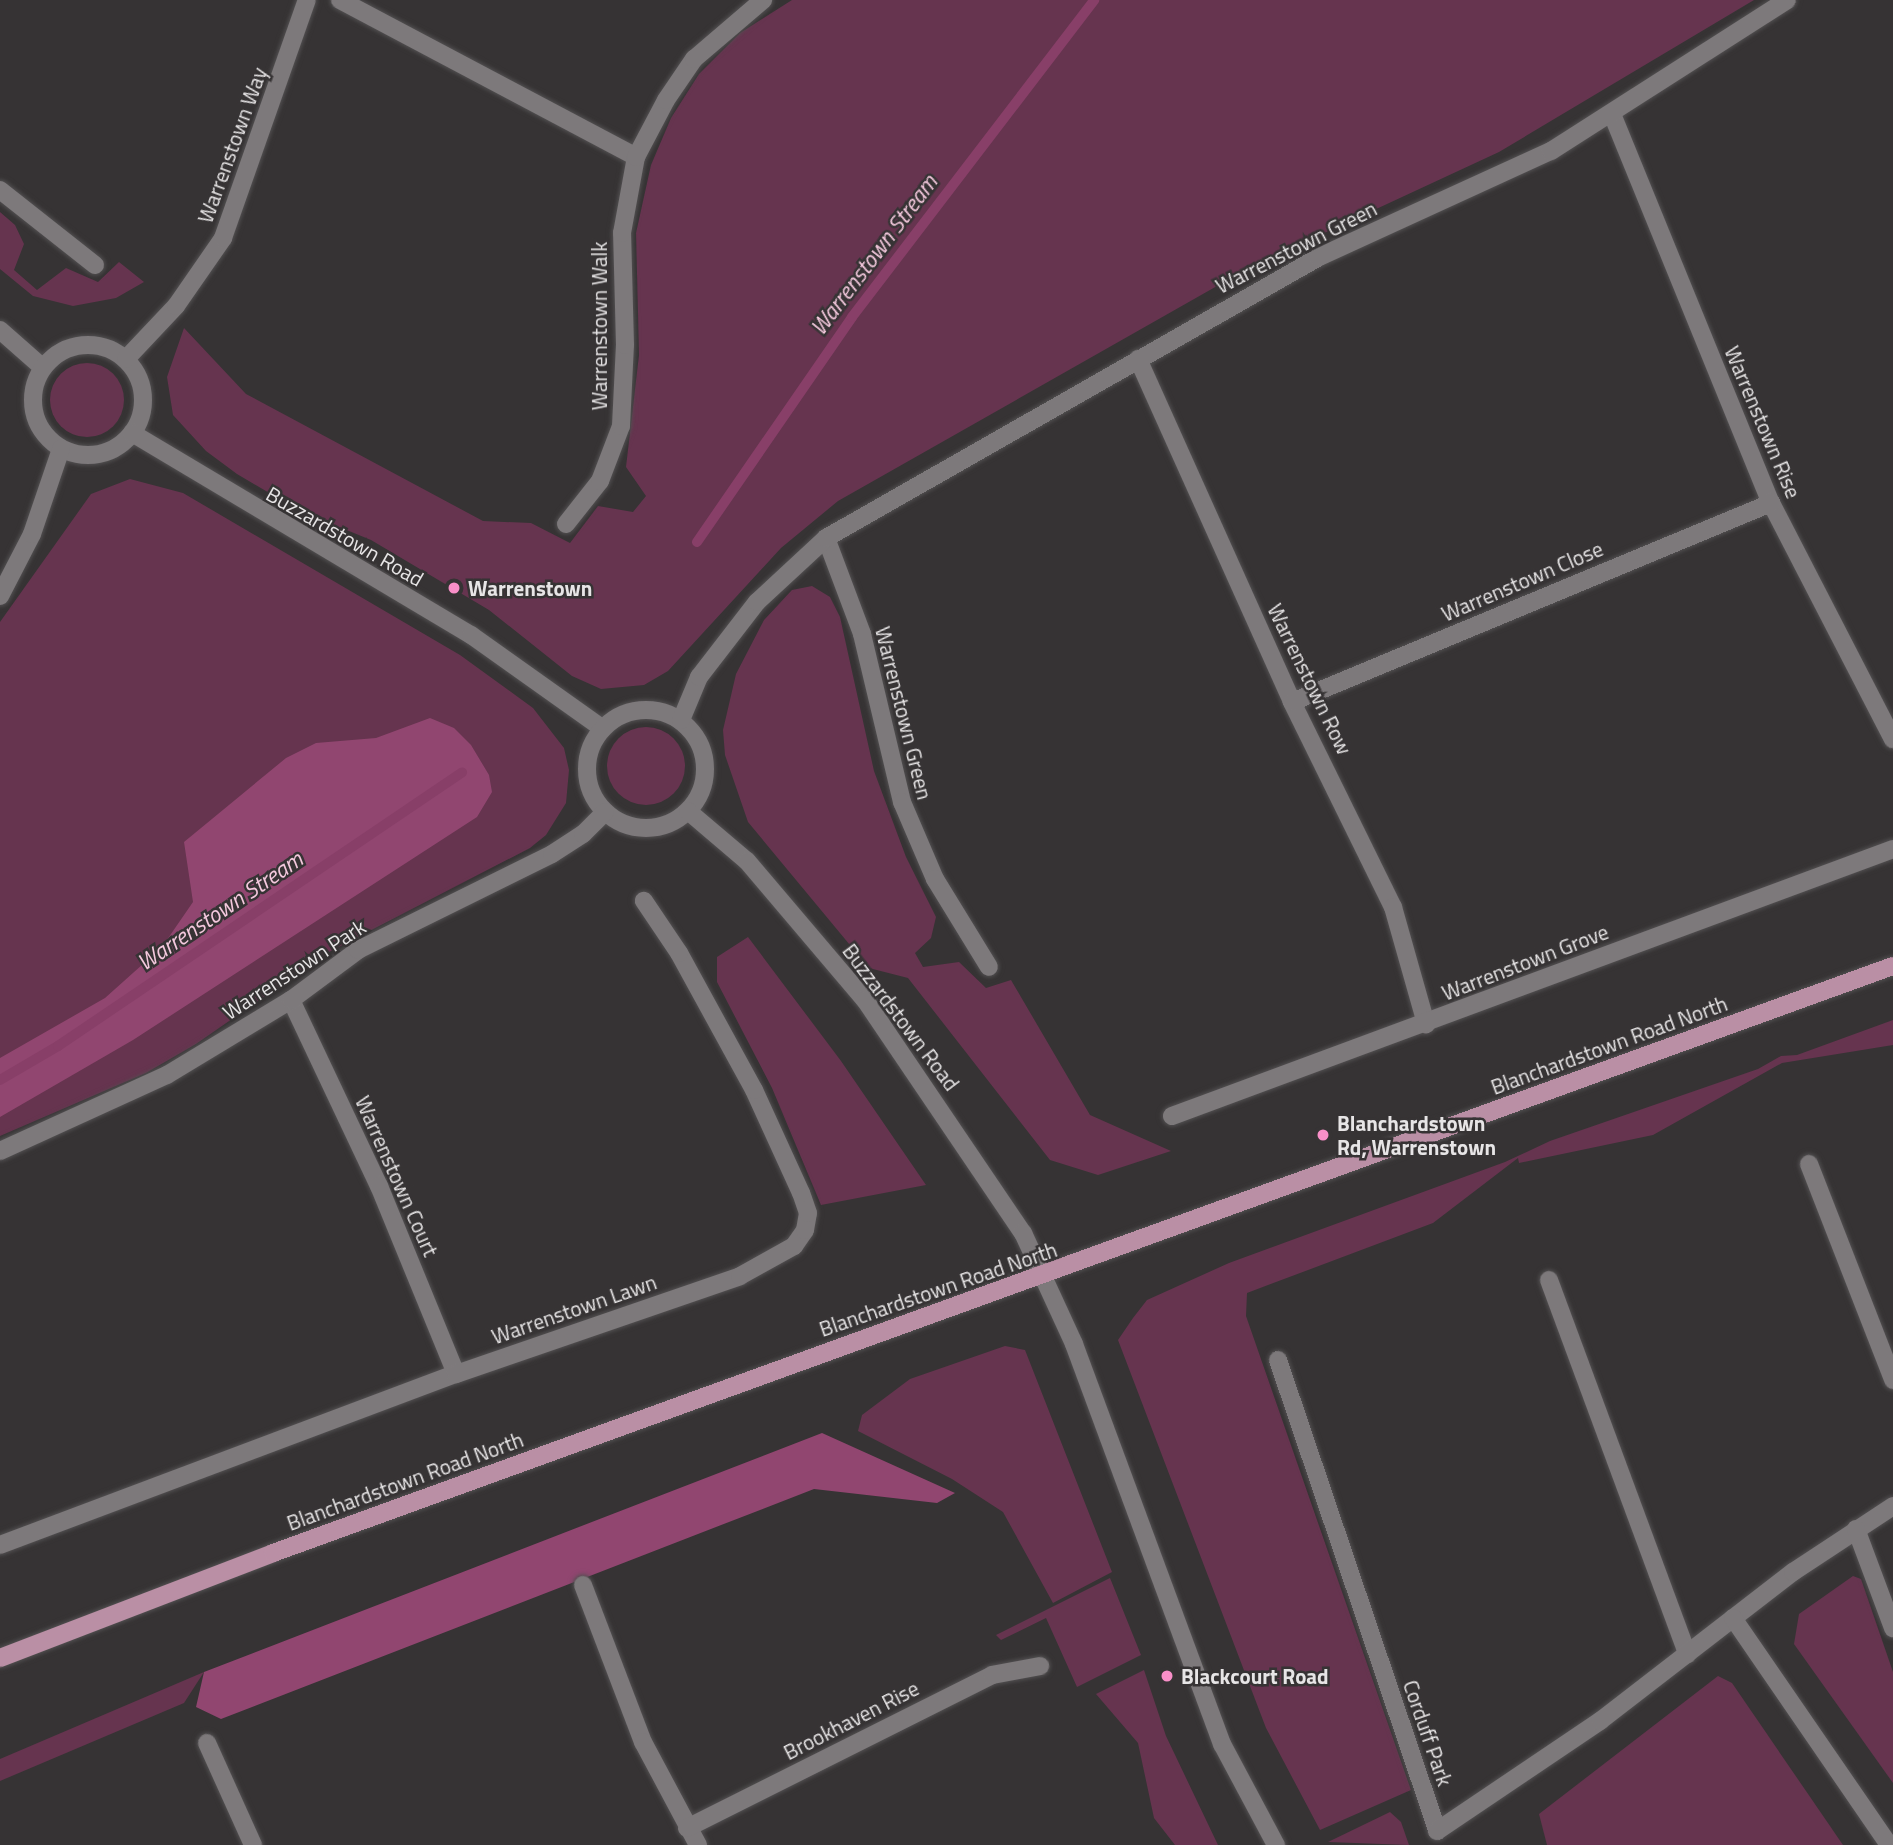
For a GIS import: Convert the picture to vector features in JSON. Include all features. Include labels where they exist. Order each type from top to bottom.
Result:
[{"type":"main road","name":"Blanchardstown Road North","points":[[0,1658],[273,1553],[1893,967]]},
{"type":"street","name":"Warrenstown Way","points":[[126,359],[176,306],[223,238],[307,0]]},
{"type":"street","points":[[340,0],[636,157]]},
{"type":"street","name":"Warrenstown Walk","points":[[566,524],[600,481],[621,426],[625,345],[622,233],[636,157],[666,100],[694,60],[763,0]]},
{"type":"street","name":"Warrenstown Green","points":[[681,720],[699,677],[757,602],[826,538],[1319,257],[1551,151],[1787,0]]},
{"type":"street","name":"Warrenstown Rise","points":[[1612,114],[1771,503],[1893,739]]},
{"type":"street","points":[[0,190],[94,265]]},
{"type":"street","points":[[0,330],[42,367]]},
{"type":"street","points":[[73,346],[110,348],[126,359],[139,379],[144,403],[132,433],[107,452],[76,454],[61,449],[46,437],[34,412],[34,384],[42,367],[73,346]]},
{"type":"street","name":"Warrenstown Row","points":[[1138,359],[1292,702],[1393,907],[1426,1024]]},
{"type":"street","name":"Buzzardstown Road","points":[[132,433],[471,635],[602,728]]},
{"type":"street","points":[[0,596],[32,534],[61,449]]},
{"type":"street","name":"Warrenstown Close","points":[[1292,702],[1771,503]]},
{"type":"street","name":"Warrenstown Green","points":[[826,538],[862,634],[902,802],[935,879],[989,967]]},
{"type":"street","points":[[657,710],[681,720],[700,744],[706,774],[700,794],[688,811],[673,822],[637,828],[605,812],[593,797],[587,762],[602,728],[631,711],[657,710]]},
{"type":"street","name":"Buzzardstown Road","points":[[688,811],[747,861],[865,1000],[983,1170],[1046,1275]]},
{"type":"street","name":"Warrenstown Park","points":[[0,1151],[167,1075],[291,1000],[358,950],[552,854],[605,812]]},
{"type":"street","name":"Warrenstown Grove","points":[[1172,1116],[1893,849]]},
{"type":"street","name":"Warrenstown Lawn","points":[[0,1545],[456,1374],[740,1276],[781,1257],[805,1230],[808,1213],[802,1193],[754,1090],[679,953],[643,901]]},
{"type":"street","name":"Warrenstown Court","points":[[291,1000],[379,1185],[456,1374]]},
{"type":"street","points":[[1809,1164],[1893,1380]]},
{"type":"street","points":[[1046,1275],[1222,1744],[1276,1845]]},
{"type":"street","points":[[1549,1280],[1687,1654]]},
{"type":"street","name":"Corduff Park","points":[[1278,1360],[1437,1832],[1600,1721],[1733,1618],[1856,1529],[1893,1506]]},
{"type":"street","points":[[1856,1529],[1893,1629]]},
{"type":"street","points":[[583,1585],[643,1742],[698,1845]]},
{"type":"street","points":[[1733,1618],[1889,1845]]},
{"type":"street","name":"Brookhaven Rise","points":[[687,1828],[992,1675],[1040,1666]]},
{"type":"street","points":[[207,1743],[253,1845]]},
{"type":"shaded area","points":[[792,0],[1754,0],[1499,152],[1247,269],[838,501],[781,548],[668,671],[644,685],[601,689],[572,676],[489,610],[371,540],[300,511],[237,474],[206,451],[173,415],[167,377],[184,328],[246,394],[483,521],[531,523],[570,543],[598,506],[633,512],[646,496],[626,467],[639,355],[636,233],[651,165],[671,118],[699,74],[740,33]]},
{"type":"shaded area","points":[[0,212],[15,225],[24,244],[14,270],[37,290],[66,268],[98,282],[119,262],[144,282],[116,298],[73,306],[33,296],[0,269]]},
{"type":"shaded area","points":[[87,363],[101,366],[113,374],[121,386],[124,400],[121,414],[113,426],[101,434],[87,437],[73,434],[61,426],[53,414],[50,400],[53,386],[61,374],[73,366]]},
{"type":"shaded area","points":[[130,479],[183,493],[460,655],[533,708],[564,748],[569,770],[566,803],[546,835],[530,848],[327,953],[196,1044],[146,1073],[0,1136],[0,622],[91,494]]},
{"type":"shaded area","points":[[812,586],[830,597],[840,617],[874,771],[906,857],[936,917],[931,938],[915,953],[923,967],[959,962],[986,988],[1011,980],[1090,1115],[1171,1151],[1098,1175],[1050,1160],[908,978],[869,968],[748,822],[725,755],[723,730],[736,674],[764,620],[792,590]]},
{"type":"shaded area","points":[[430,718],[454,728],[471,745],[489,775],[492,792],[477,817],[133,1040],[0,1117],[0,1058],[105,998],[162,947],[193,902],[184,842],[286,758],[316,743],[376,738]]},
{"type":"shaded area","points":[[638,727],[654,727],[668,733],[679,744],[685,758],[685,774],[679,788],[668,799],[654,805],[638,805],[624,799],[613,788],[607,774],[607,758],[613,744],[624,733]]},
{"type":"shaded area","points":[[748,937],[841,1061],[926,1185],[821,1205],[772,1088],[717,982],[717,957]]},
{"type":"shaded area","points":[[1893,1020],[1893,1045],[1782,1063],[1653,1135],[1519,1163],[1518,1158],[1433,1223],[1247,1293],[1246,1316],[1411,1790],[1320,1830],[1266,1728],[1118,1340],[1133,1318],[1147,1300],[1229,1263],[1505,1162],[1550,1141],[1758,1069],[1781,1056],[1797,1055]]},
{"type":"shaded area","points":[[1005,1346],[1025,1350],[1112,1572],[1053,1603],[1003,1512],[952,1479],[858,1431],[862,1415],[910,1379]]},
{"type":"shaded area","points":[[822,1433],[955,1493],[937,1503],[814,1489],[221,1719],[196,1707],[204,1672]]},
{"type":"shaded area","points":[[1853,1576],[1861,1579],[1893,1672],[1893,1783],[1794,1644],[1799,1614]]},
{"type":"shaded area","points":[[1110,1578],[1141,1655],[1077,1687],[1046,1618],[1001,1640],[996,1635]]},
{"type":"shaded area","points":[[1144,1670],[1166,1736],[1218,1845],[1175,1845],[1154,1818],[1138,1743],[1096,1694]]},
{"type":"shaded area","points":[[204,1672],[184,1703],[0,1781],[0,1759]]},
{"type":"shaded area","points":[[1718,1676],[1732,1683],[1843,1845],[1547,1845],[1539,1814]]},
{"type":"shaded area","points":[[1390,1812],[1401,1822],[1409,1845],[1328,1842]]},
{"type":"waterway","name":"Warrenstown Stream","points":[[697,542],[852,317],[1094,0]]},
{"type":"waterway","name":"Warrenstown Stream","points":[[0,1080],[58,1046],[462,772]]},
{"type":"place","name":"Warrenstown","points":[[454,588]]},
{"type":"place","name":"Blanchardstown Rd, Warrenstown","points":[[1323,1135]]},
{"type":"place","name":"Blackcourt Road","points":[[1167,1676]]}]
